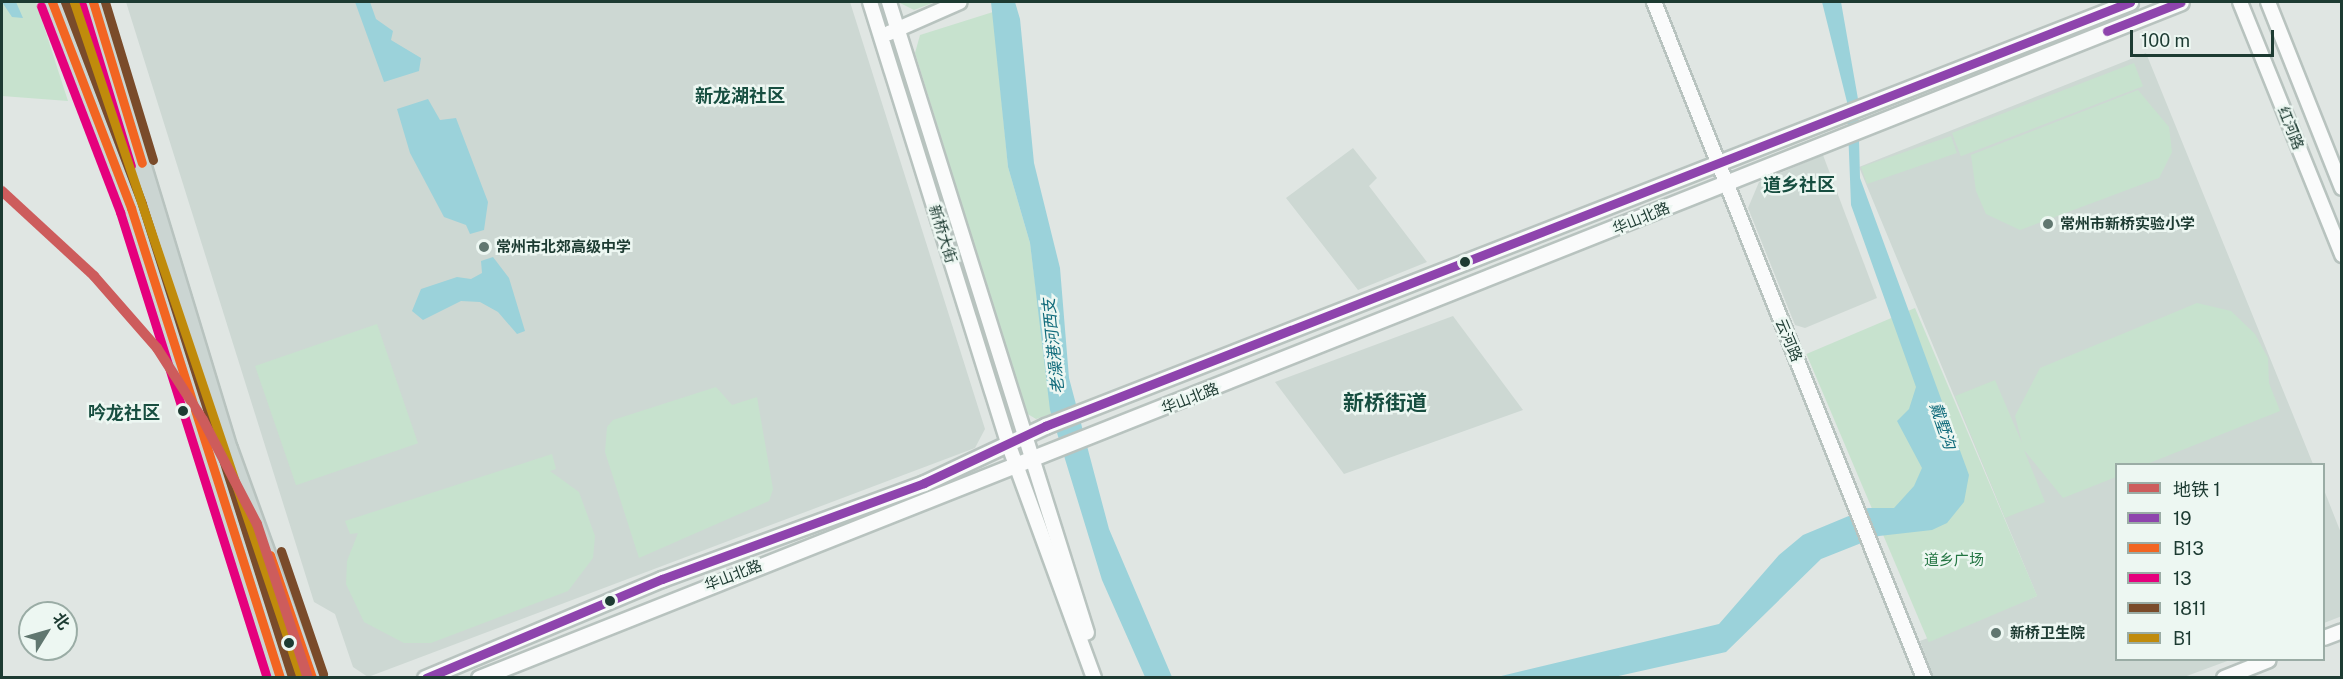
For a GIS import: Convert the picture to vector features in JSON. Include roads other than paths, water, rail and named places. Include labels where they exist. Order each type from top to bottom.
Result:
[{"type":"main road","points":[[52,2],[131,208],[280,678]]},
{"type":"main road","points":[[93,2],[229,449],[312,678]]},
{"type":"main road","name":"华山北路","points":[[425,678],[662,579],[924,483],[1045,426],[1091,410],[2130,2]]},
{"type":"main road","name":"华山北路","points":[[480,678],[1101,433],[1840,135],[2181,2]]},
{"type":"street","name":"新桥大街","points":[[870,2],[1008,443],[1094,678]]},
{"type":"street","name":"新桥大街","points":[[889,2],[1103,678]]},
{"type":"street","points":[[881,36],[960,2]]},
{"type":"street","name":"云河路","points":[[1654,2],[1723,184],[1855,502],[1869,543],[1924,678]]},
{"type":"street","name":"红河路","points":[[2240,2],[2342,255]]},
{"type":"street","name":"红河路","points":[[2268,2],[2342,188]]},
{"type":"street","points":[[2325,638],[2342,631]]},
{"type":"street","points":[[2224,678],[2267,661]]},
{"type":"water","points":[[2,2],[16,2],[23,18],[12,17]]},
{"type":"water","points":[[355,2],[370,2],[376,19],[393,31],[391,40],[421,58],[419,71],[384,82]]},
{"type":"water","name":"老澡港河西支","points":[[991,2],[1015,2],[1020,19],[1034,163],[1060,268],[1069,378],[1109,529],[1172,677],[1145,677],[1102,580],[1050,410],[1030,243],[1008,167]]},
{"type":"water","name":"戴墅沟","points":[[1822,2],[1841,2],[1858,99],[1860,178],[1969,475],[1964,502],[1947,523],[1932,530],[1879,536],[1821,559],[1726,652],[1614,677],[1493,678],[1719,624],[1779,555],[1803,535],[1868,508],[1894,508],[1914,486],[1922,468],[1897,421],[1909,409],[1916,387],[1851,205],[1847,102]]},
{"type":"water","points":[[428,99],[440,120],[456,118],[488,202],[484,230],[470,234],[466,225],[444,217],[410,153],[397,109]]},
{"type":"water","points":[[493,257],[509,278],[525,331],[517,334],[498,312],[480,302],[461,301],[423,320],[412,311],[421,289],[457,277],[471,279],[482,273],[481,261]]},
{"type":"metro line","name":"1","points":[[2,191],[94,276],[157,348],[203,420],[257,524],[308,678]]},
{"type":"place","name":"常州市新桥实验小学","points":[[2048,224]]},
{"type":"place","name":"常州市北郊高级中学","points":[[484,247]]},
{"type":"place","name":"新桥卫生院","points":[[1996,633]]},
{"type":"district","name":"新龙湖社区","points":[[740,96]]},
{"type":"district","name":"道乡社区","points":[[1799,185]]},
{"type":"district","name":"新桥街道","points":[[1385,403]]},
{"type":"district","name":"吟龙社区","points":[[124,413]]},
{"type":"park label","name":"道乡广场","points":[[1954,560]]}]
